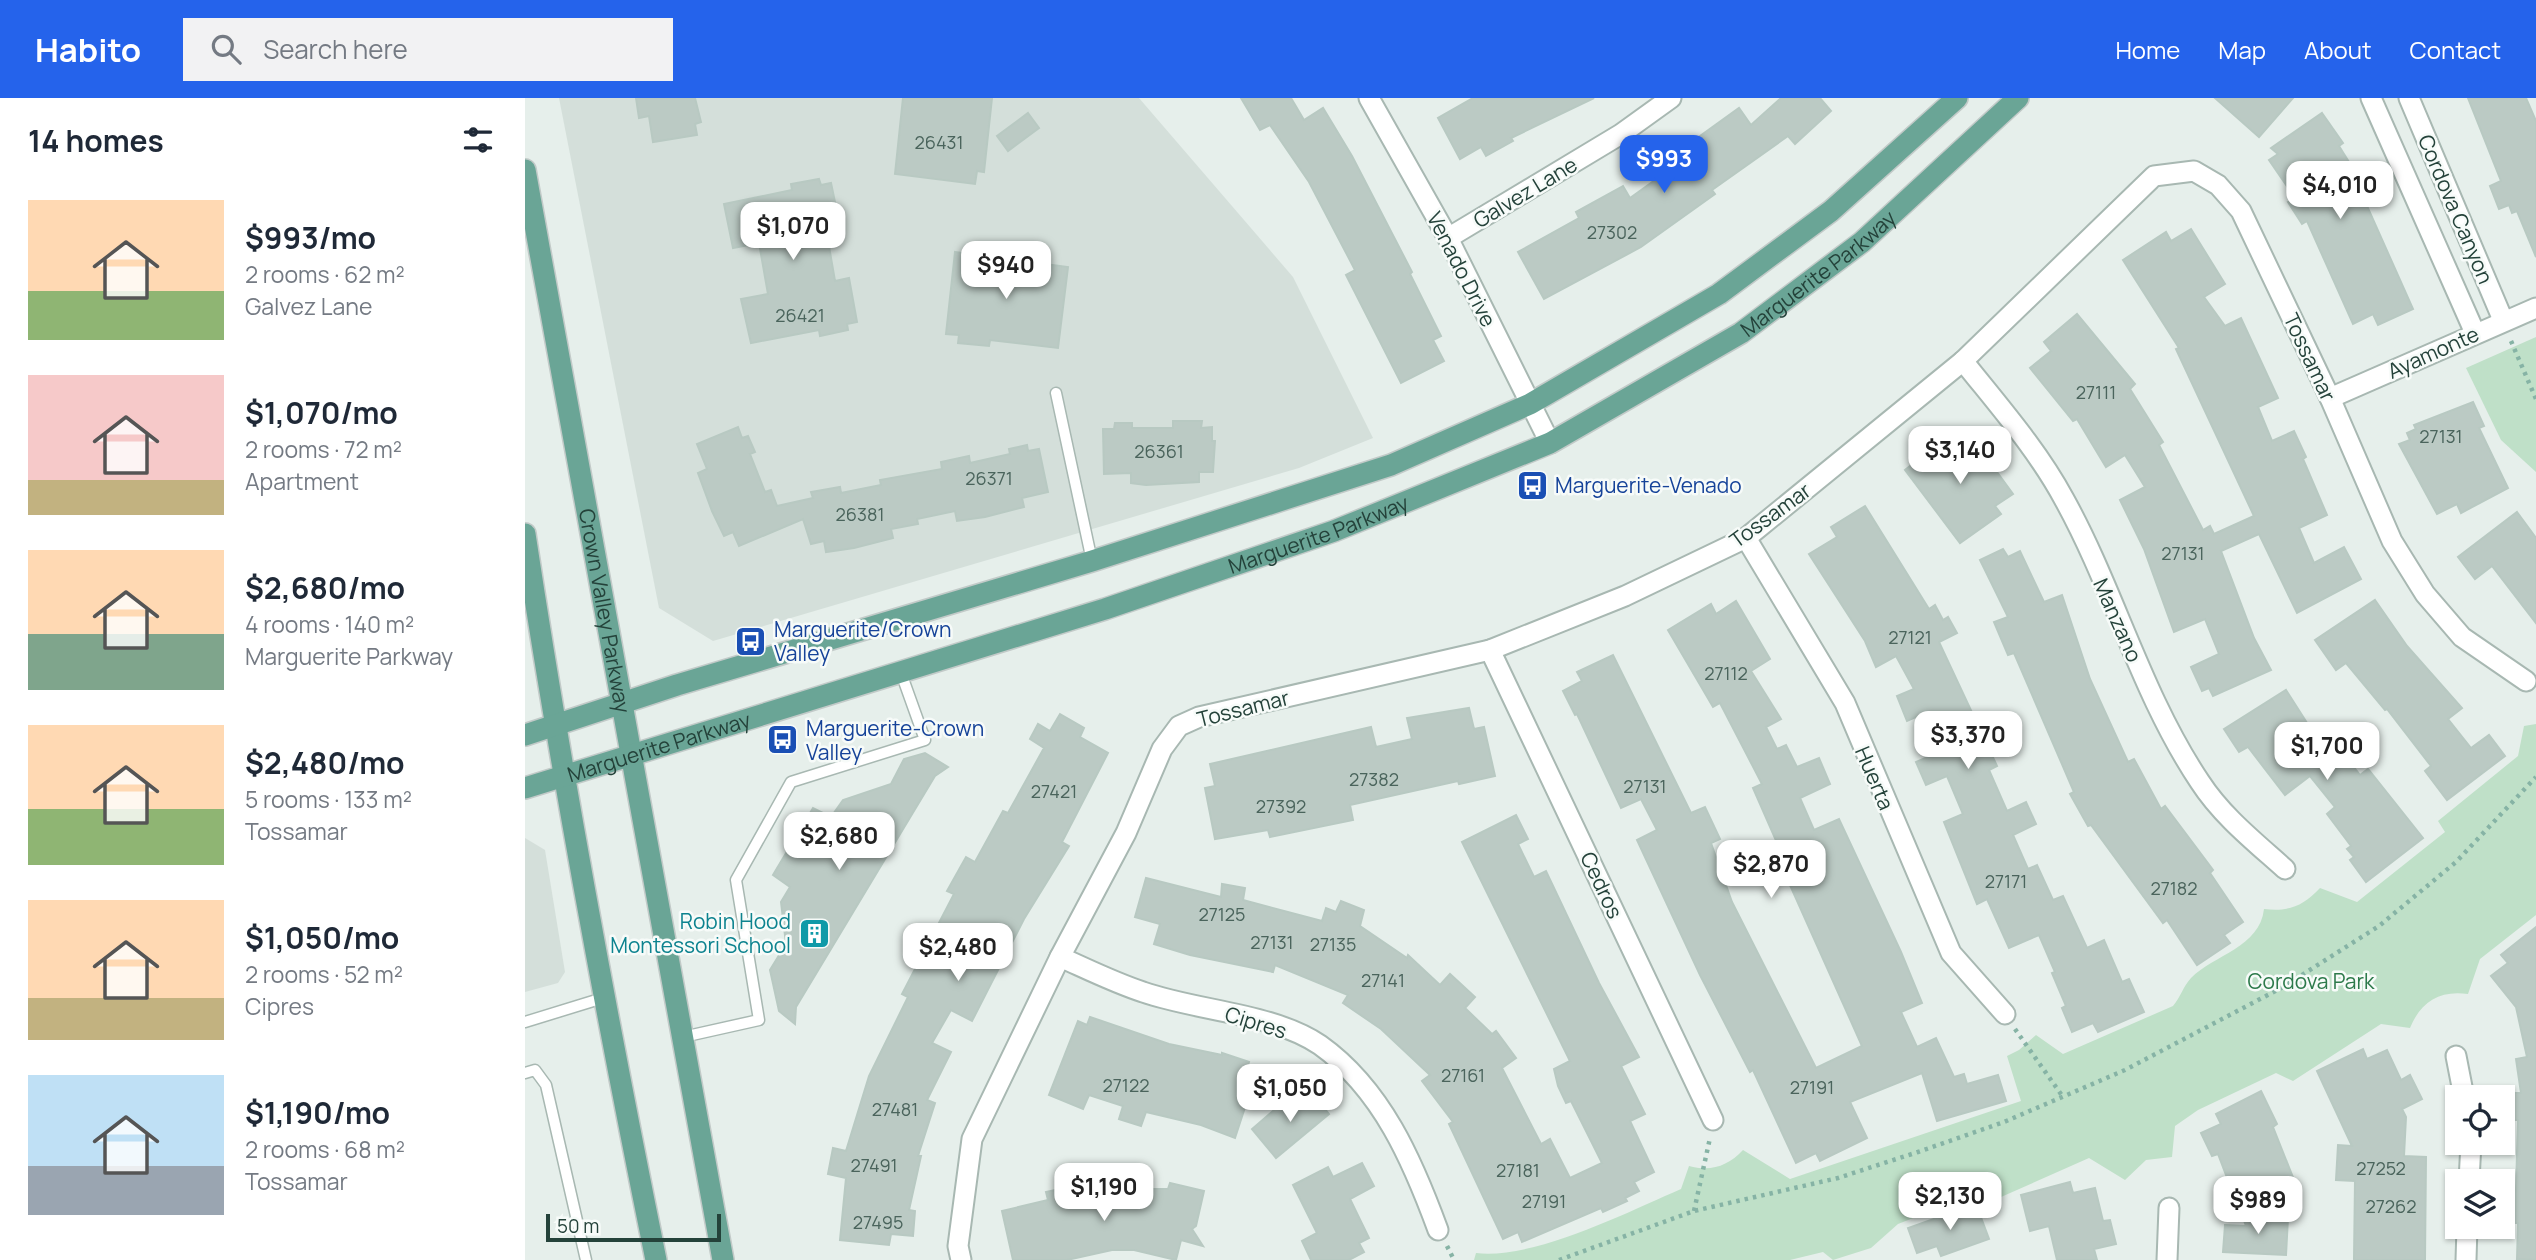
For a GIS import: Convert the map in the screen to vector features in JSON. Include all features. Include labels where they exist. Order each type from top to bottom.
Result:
[{"type":"main road","name":"Marguerite Parkway","points":[[525,735],[621,703],[1092,561],[1391,465],[1530,404],[1719,295],[1831,211],[1957,98]]},
{"type":"main road","name":"Marguerite Parkway","points":[[525,788],[1105,609],[1334,531],[1550,443],[1741,333],[1862,242],[2018,98]]},
{"type":"main road","name":"Crown Valley Parkway","points":[[525,170],[723,1260]]},
{"type":"main road","points":[[525,534],[563,776],[603,998],[656,1260]]},
{"type":"street","name":"Venado Drive","points":[[1369,98],[1448,238],[1550,443]]},
{"type":"street","name":"Galvez Lane","points":[[1448,238],[1621,134],[1671,98]]},
{"type":"street","name":"Cordova Canyon","points":[[2371,98],[2475,333]]},
{"type":"street","name":"Cordova Canyon","points":[[2409,98],[2503,320]]},
{"type":"street","name":"Tossamar","points":[[961,1260],[958,1246],[972,1139],[1060,957],[1126,833],[1162,749],[1179,726],[1199,717],[1490,650],[1625,596],[1746,538],[1963,362],[2154,176],[2194,171],[2218,185],[2241,211],[2330,398],[2392,541],[2425,594],[2462,637],[2526,681]]},
{"type":"street","name":"Ayamonte","points":[[2330,398],[2503,320],[2536,308]]},
{"type":"street","name":"Manzano","points":[[1963,362],[2015,426],[2064,498],[2131,652],[2199,781],[2222,812],[2285,869]]},
{"type":"street","name":"Huerta","points":[[1746,538],[1845,703],[1951,953],[2005,1014]]},
{"type":"street","name":"Cedros","points":[[1490,650],[1713,1121]]},
{"type":"street","name":"Cipres","points":[[1060,957],[1142,992],[1199,1007],[1249,1016],[1318,1044],[1352,1075],[1406,1149],[1438,1230]]},
{"type":"street","points":[[2456,1056],[2462,1085]]},
{"type":"street","points":[[2167,1260],[2169,1208]]},
{"type":"street","points":[[2466,1260],[2467,1239]]},
{"type":"lane","points":[[1056,393],[1092,561]]},
{"type":"lane","points":[[682,1037],[759,1020],[736,880],[791,782],[925,740],[901,673]]},
{"type":"lane","points":[[525,1022],[603,998]]},
{"type":"lane","points":[[525,1073],[534,1070],[546,1085],[586,1260]]},
{"type":"path","points":[[2503,320],[2536,400]]},
{"type":"path","points":[[1559,1260],[1694,1211],[1838,1178],[2004,1122],[2125,1070],[2283,987],[2379,926],[2456,862],[2536,777]]},
{"type":"path","points":[[2005,1014],[2063,1097]]},
{"type":"path","points":[[1694,1211],[1713,1121]]},
{"type":"shaded area","points":[[559,98],[1139,98],[1293,277],[1373,438],[1299,468],[713,641],[659,608]]},
{"type":"shaded area","points":[[525,838],[545,850],[565,972],[558,983],[525,992]]},
{"type":"green space","points":[[2536,337],[2536,472],[2501,440],[2466,368]]},
{"type":"green space","name":"Cordova Park","points":[[2536,724],[2536,915],[2480,959],[2468,994],[2449,994],[2433,999],[2420,1011],[2410,1028],[2381,1024],[2293,1081],[2276,1073],[2198,1110],[2175,1126],[2172,1157],[2146,1160],[2125,1180],[2089,1158],[2001,1197],[1984,1192],[1898,1224],[1871,1248],[1833,1260],[1823,1252],[1790,1260],[1474,1260],[1476,1253],[1525,1249],[1608,1221],[1681,1189],[1689,1166],[1719,1166],[1743,1150],[1790,1179],[2021,1101],[2007,1056],[2019,1050],[2036,1035],[2063,1054],[2173,1006],[2191,978],[2254,933],[2261,922],[2264,909],[2281,910],[2295,906],[2320,888],[2357,902],[2445,832],[2438,821],[2518,756],[2524,726]]},
{"type":"building","points":[[636,98],[695,98],[701,122],[695,124],[697,135],[653,142],[649,116],[639,118]]},
{"type":"building","points":[[903,98],[992,98],[984,172],[977,171],[975,184],[895,174]]},
{"type":"building","points":[[1241,98],[1291,98],[1304,120],[1323,108],[1352,156],[1412,272],[1410,274],[1441,336],[1433,340],[1444,361],[1401,383],[1346,275],[1355,270],[1309,182],[1270,125],[1260,130]]},
{"type":"building","points":[[1473,98],[1594,98],[1511,138],[1513,141],[1486,156],[1481,147],[1460,159],[1438,118]]},
{"type":"building","points":[[1781,98],[1820,98],[1831,111],[1795,144],[1788,136],[1712,190],[1715,194],[1641,247],[1544,299],[1518,252],[1579,218],[1576,212],[1623,186],[1630,198],[1662,175],[1657,167],[1739,108],[1751,125]]},
{"type":"building","points":[[2215,98],[2293,98],[2259,137]]},
{"type":"building","points":[[2468,98],[2526,98],[2536,121],[2536,257],[2517,211],[2512,213],[2509,205],[2499,209],[2490,186],[2501,181]]},
{"type":"building","points":[[1028,113],[1039,128],[1008,151],[997,136]]},
{"type":"building","points":[[2322,113],[2343,143],[2339,146],[2369,194],[2363,197],[2413,309],[2378,325],[2373,314],[2353,324],[2307,221],[2302,224],[2288,202],[2295,198],[2269,160],[2278,154],[2271,148]]},
{"type":"building","points":[[819,179],[821,185],[831,183],[840,226],[826,229],[835,281],[849,278],[857,322],[847,324],[848,330],[820,336],[819,330],[751,343],[741,299],[768,294],[759,243],[733,248],[724,204],[792,190],[791,184]]},
{"type":"building","points":[[2191,229],[2225,284],[2204,297],[2225,326],[2241,318],[2278,398],[2258,407],[2272,441],[2294,431],[2306,457],[2303,459],[2327,515],[2299,528],[2314,563],[2344,547],[2361,579],[2297,613],[2259,534],[2221,551],[2254,638],[2271,670],[2213,696],[2209,688],[2202,691],[2191,667],[2219,654],[2205,619],[2174,632],[2144,549],[2120,500],[2145,487],[2125,455],[2106,467],[2077,419],[2073,421],[2030,368],[2051,351],[2044,342],[2077,314],[2135,384],[2130,389],[2163,442],[2159,445],[2203,530],[2210,526],[2214,534],[2254,516],[2176,349],[2179,348],[2123,260],[2166,232],[2171,241]]},
{"type":"building","points":[[955,252],[1068,267],[1058,348],[990,340],[989,346],[958,343],[959,335],[946,334]]},
{"type":"building","points":[[2473,402],[2484,426],[2479,428],[2508,488],[2461,513],[2457,504],[2437,514],[2399,444],[2410,440],[2407,433],[2416,429],[2414,425]]},
{"type":"building","points":[[1173,421],[1202,421],[1201,428],[1212,427],[1212,441],[1215,441],[1213,472],[1199,472],[1199,482],[1146,485],[1131,483],[1131,473],[1104,474],[1103,429],[1114,429],[1115,423],[1132,423],[1132,428],[1173,428]]},
{"type":"building","points":[[738,427],[742,438],[748,436],[755,452],[750,454],[765,492],[771,490],[777,506],[813,498],[811,492],[840,487],[841,493],[881,485],[880,480],[942,469],[941,462],[969,456],[970,463],[1010,454],[1009,449],[1027,445],[1028,451],[1039,449],[1048,492],[1022,498],[1024,507],[985,517],[957,521],[955,511],[917,519],[918,524],[891,529],[893,538],[854,548],[826,552],[824,541],[811,544],[803,519],[739,546],[733,532],[724,536],[712,511],[698,473],[707,469],[697,444]]},
{"type":"building","points":[[1970,435],[2013,494],[1995,506],[2001,514],[1960,543],[1905,470],[1946,438],[1953,448]]},
{"type":"building","points":[[1865,506],[1929,609],[1935,605],[1943,620],[1948,617],[1957,633],[1939,642],[1997,766],[1989,770],[2007,811],[2026,802],[2036,824],[2013,835],[2028,869],[2037,865],[2053,900],[2063,896],[2087,948],[2104,940],[2122,982],[2129,979],[2144,1012],[2098,1032],[2093,1023],[2072,1032],[2062,1008],[2066,1006],[2052,973],[2055,972],[2039,935],[2009,948],[1987,899],[1977,904],[1944,822],[1963,814],[1947,776],[1926,785],[1916,762],[1944,750],[1927,712],[1907,721],[1897,696],[1914,689],[1896,656],[1876,667],[1865,641],[1809,554],[1837,537],[1831,527]]},
{"type":"building","points":[[2517,512],[2536,538],[2536,623],[2492,566],[2475,579],[2458,557]]},
{"type":"building","points":[[2003,549],[2008,557],[2020,551],[2044,602],[2062,595],[2090,679],[2128,762],[2134,759],[2161,809],[2165,806],[2213,870],[2210,873],[2243,922],[2224,935],[2230,943],[2197,965],[2167,920],[2163,923],[2091,825],[2088,826],[2070,794],[2074,792],[2014,653],[2008,655],[1994,622],[2008,617],[1980,560]]},
{"type":"building","points":[[2375,600],[2407,646],[2462,708],[2448,719],[2471,748],[2489,735],[2505,756],[2447,800],[2425,771],[2431,766],[2387,709],[2385,710],[2346,663],[2336,670],[2315,640]]},
{"type":"building","points":[[1736,601],[1770,659],[1751,671],[1781,719],[1766,727],[1777,749],[1786,745],[1797,767],[1819,758],[1830,784],[1800,798],[1814,830],[1839,819],[1922,1003],[1901,1012],[1917,1047],[1936,1038],[1954,1077],[1964,1074],[1967,1084],[1998,1075],[2006,1101],[1937,1121],[1922,1073],[1850,1102],[1867,1138],[1820,1161],[1816,1153],[1796,1163],[1753,1070],[1750,1072],[1700,975],[1637,840],[1657,830],[1641,799],[1621,808],[1577,714],[1575,715],[1563,691],[1582,681],[1577,672],[1613,655],[1691,813],[1705,807],[1720,839],[1711,843],[1732,902],[1816,1068],[1862,1046],[1773,847],[1778,845],[1753,788],[1762,784],[1720,703],[1713,707],[1668,630],[1711,604],[1716,614]]},
{"type":"building","points":[[2286,690],[2316,737],[2325,730],[2360,775],[2368,769],[2423,838],[2366,882],[2350,860],[2354,857],[2347,849],[2351,846],[2327,814],[2335,807],[2310,776],[2285,795],[2248,747],[2239,752],[2224,729]]},
{"type":"building","points":[[1469,708],[1474,729],[1484,727],[1495,776],[1459,784],[1458,781],[1350,805],[1353,820],[1270,837],[1268,830],[1215,839],[1205,788],[1215,786],[1210,764],[1371,727],[1376,747],[1412,739],[1407,718]]},
{"type":"building","points":[[1060,714],[1084,728],[1080,737],[1108,753],[1062,842],[1069,846],[1024,919],[972,1021],[951,1010],[932,1043],[951,1052],[927,1100],[935,1103],[918,1156],[921,1156],[909,1210],[915,1211],[913,1236],[891,1234],[889,1245],[840,1240],[846,1178],[828,1174],[833,1148],[846,1151],[869,1076],[908,997],[902,994],[954,894],[947,891],[966,857],[975,862],[1003,811],[1008,813],[1044,748],[1030,739],[1038,724],[1050,731]]},
{"type":"building","points":[[925,753],[948,767],[935,776],[796,1007],[795,1024],[779,1011],[770,970],[786,944],[781,902],[790,887],[773,875],[813,808],[831,817],[843,800],[891,784],[904,759]]},
{"type":"building","points":[[1516,815],[1528,839],[1518,844],[1534,877],[1546,871],[1599,983],[1639,1057],[1621,1066],[1645,1114],[1630,1121],[1654,1172],[1634,1182],[1639,1191],[1625,1198],[1627,1201],[1603,1212],[1601,1208],[1522,1242],[1518,1232],[1503,1239],[1449,1124],[1453,1122],[1422,1081],[1430,1075],[1381,1029],[1343,1003],[1348,995],[1275,965],[1273,972],[1190,955],[1154,944],[1160,924],[1135,917],[1146,878],[1221,897],[1222,884],[1245,888],[1243,900],[1322,921],[1326,908],[1336,912],[1341,901],[1364,910],[1360,926],[1407,958],[1408,955],[1440,985],[1450,974],[1475,997],[1465,1008],[1492,1034],[1496,1031],[1516,1058],[1502,1068],[1541,1144],[1550,1139],[1570,1178],[1602,1163],[1571,1101],[1566,1103],[1558,1086],[1554,1069],[1570,1061],[1462,842]]},
{"type":"building","points":[[2536,927],[2536,1260],[2517,1259],[2518,1223],[2515,1223],[2518,1120],[2515,1120],[2515,1093],[2521,1093],[2516,1059],[2527,1057],[2516,1007],[2491,976],[2508,963],[2501,955]]},
{"type":"building","points":[[1090,1017],[1169,1044],[1222,1053],[1249,1062],[1242,1083],[1252,1086],[1235,1138],[1201,1125],[1146,1112],[1141,1126],[1119,1119],[1123,1106],[1089,1095],[1083,1109],[1049,1095],[1078,1021],[1087,1025]]},
{"type":"building","points":[[2363,1049],[2367,1059],[2387,1050],[2401,1080],[2410,1075],[2422,1099],[2402,1109],[2406,1117],[2404,1156],[2426,1157],[2425,1260],[2354,1260],[2355,1181],[2336,1180],[2338,1145],[2352,1146],[2317,1071]]},
{"type":"building","points":[[2261,1091],[2277,1124],[2273,1127],[2294,1180],[2237,1204],[2218,1154],[2212,1156],[2201,1133],[2221,1124],[2216,1114]]},
{"type":"building","points":[[1311,1092],[1329,1114],[1276,1158],[1252,1129],[1288,1098],[1295,1106]]},
{"type":"building","points":[[1362,1163],[1374,1186],[1350,1199],[1369,1238],[1359,1243],[1364,1252],[1349,1260],[1311,1260],[1302,1241],[1317,1233],[1293,1185],[1328,1167],[1333,1177]]},
{"type":"building","points":[[2070,1182],[2073,1193],[2095,1188],[2103,1221],[2110,1220],[2116,1244],[2094,1249],[2097,1260],[2057,1260],[2049,1226],[2030,1231],[2021,1195]]},
{"type":"building","points":[[1170,1183],[1204,1191],[1196,1226],[1192,1229],[1203,1246],[1181,1240],[1176,1260],[1134,1250],[1112,1250],[1067,1260],[1013,1260],[1002,1211],[1048,1200],[1046,1192],[1083,1184],[1084,1189],[1168,1189]]},
{"type":"building","points":[[1976,1204],[1989,1239],[1941,1256],[1937,1246],[1917,1253],[1908,1228]]},
{"type":"building","points":[[2242,1215],[2288,1218],[2286,1255],[2223,1252],[2225,1225],[2246,1226]]},
{"type":"place","name":"Marguerite-Venado","points":[[1532,485]]},
{"type":"place","name":"Marguerite/Crown Valley","points":[[751,641]]},
{"type":"place","name":"Marguerite-Crown Valley","points":[[783,740]]},
{"type":"place","name":"Robin Hood Montessori School","points":[[814,933]]}]
